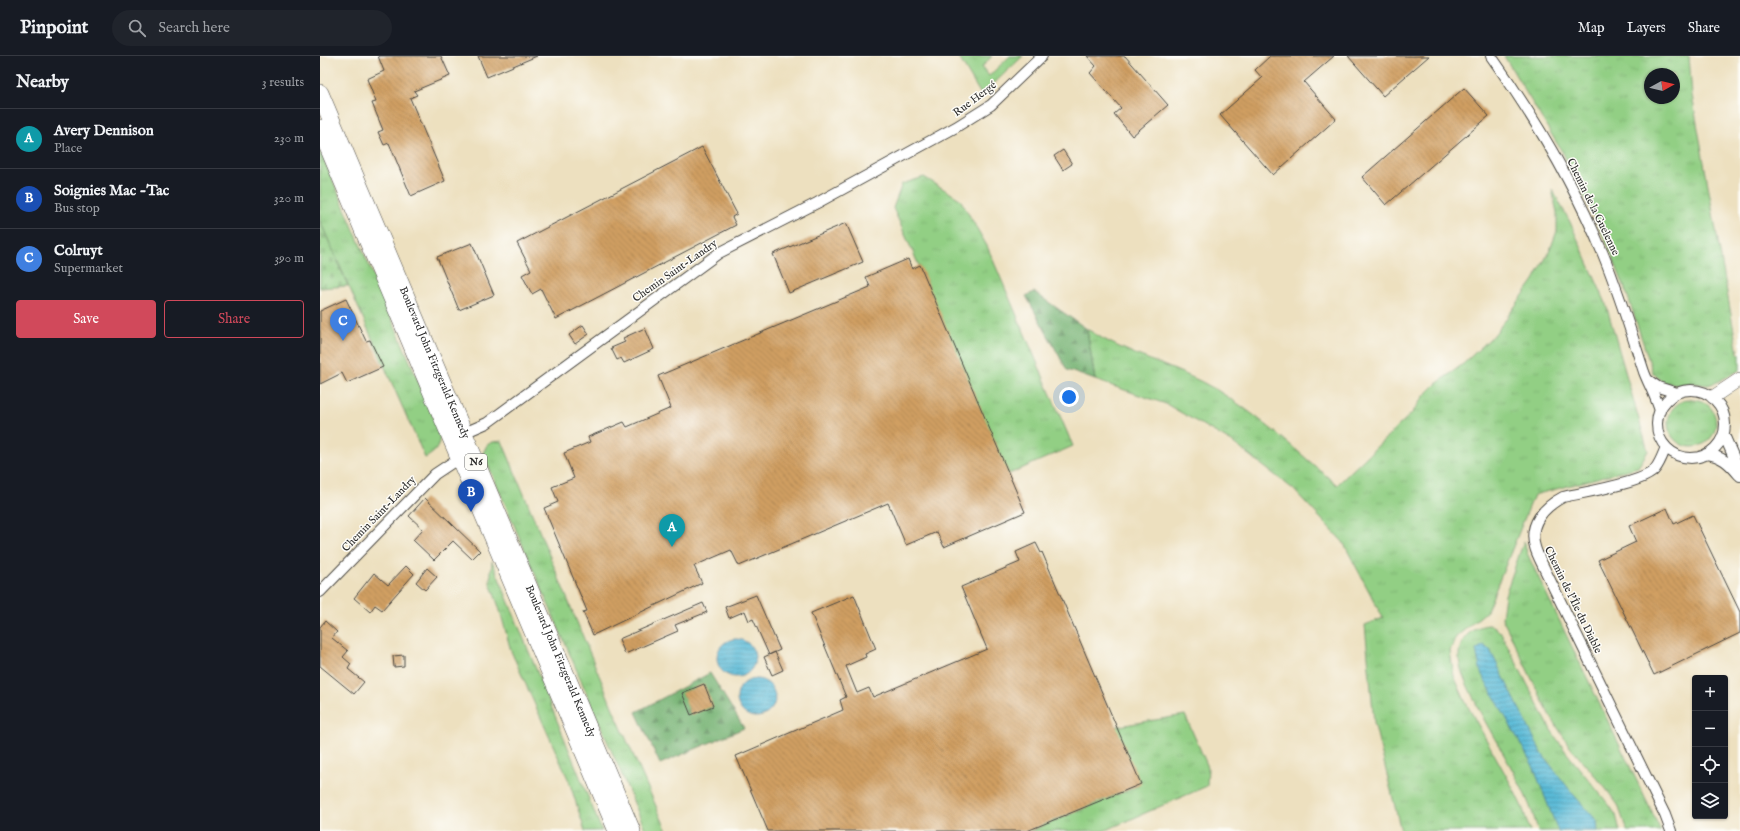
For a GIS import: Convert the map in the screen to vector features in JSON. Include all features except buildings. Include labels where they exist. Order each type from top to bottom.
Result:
[{"type":"main road","name":"Boulevard John Fitzgerald Kennedy","points":[[320,93],[632,831]]},
{"type":"main road","name":"Boulevard John Fitzgerald Kennedy","points":[[320,128],[616,831]]},
{"type":"street","name":"Rue Hergé","points":[[956,128],[991,105],[1042,56]]},
{"type":"street","name":"Chemin de la Guelenne","points":[[1491,56],[1529,112],[1587,219],[1618,293],[1660,411]]},
{"type":"street","name":"Chemin Saint-Landry","points":[[464,433],[487,423],[719,253],[817,203],[956,128]]},
{"type":"street","points":[[1714,396],[1740,379]]},
{"type":"street","points":[[1648,380],[1658,387],[1677,393]]},
{"type":"street","points":[[1690,389],[1700,390],[1714,396],[1724,412],[1726,424],[1724,435],[1718,445],[1699,458],[1687,458],[1675,454],[1666,447],[1660,437],[1657,425],[1660,411],[1664,403],[1677,393],[1690,389]]},
{"type":"street","points":[[1724,435],[1738,466],[1740,476]]},
{"type":"street","name":"Chemin de l'Île du Diable","points":[[1666,447],[1655,470],[1648,475],[1631,481],[1563,497],[1554,502],[1541,513],[1535,525],[1533,539],[1535,548],[1545,570],[1665,815],[1671,831]]},
{"type":"street","points":[[1706,454],[1716,456],[1728,462],[1740,476]]},
{"type":"street","name":"Chemin Saint-Landry","points":[[320,592],[435,474],[459,458]]},
{"type":"green space","points":[[958,56],[992,56],[982,67],[989,76],[1010,56],[1023,56],[987,90],[980,93]]},
{"type":"green space","points":[[1504,56],[1689,56],[1692,95],[1738,354],[1740,354],[1740,370],[1708,385],[1691,383],[1677,385],[1663,382],[1653,373],[1627,294],[1609,248],[1564,155]]},
{"type":"green space","points":[[320,150],[440,432],[437,448],[433,453],[425,458],[320,221]]},
{"type":"green space","points":[[924,177],[960,199],[987,246],[1073,446],[1007,475],[920,268],[893,208],[902,184]]},
{"type":"green space","points":[[1552,189],[1570,222],[1605,301],[1648,451],[1638,467],[1534,495],[1487,611],[1456,637],[1450,651],[1454,676],[1466,703],[1513,788],[1523,809],[1530,831],[1401,831],[1374,722],[1365,625],[1383,618],[1343,542],[1293,489],[1232,442],[1166,404],[1095,380],[1087,329],[1118,347],[1185,374],[1217,390],[1264,423],[1337,485],[1413,412],[1424,396],[1436,384],[1463,364],[1495,334],[1534,280],[1550,250],[1557,231],[1557,213]]},
{"type":"green space","points":[[320,221],[348,286],[320,288]]},
{"type":"green space","points":[[1034,292],[1087,329],[1095,380],[1067,370],[1026,296]]},
{"type":"green space","points":[[1687,399],[1697,399],[1709,406],[1716,418],[1716,428],[1709,440],[1697,447],[1687,447],[1679,443],[1672,436],[1668,428],[1668,418],[1672,410],[1679,403]]},
{"type":"green space","points":[[502,441],[613,709],[667,831],[646,831],[483,453],[487,445],[493,442]]},
{"type":"green space","points":[[1524,541],[1527,553],[1533,566],[1661,831],[1627,831],[1618,805],[1570,747],[1549,714],[1502,618],[1505,595]]},
{"type":"green space","points":[[492,561],[602,831],[585,831],[569,781],[511,651],[499,607],[490,583]]},
{"type":"green space","points":[[1489,625],[1495,627],[1501,633],[1551,730],[1566,752],[1610,806],[1616,815],[1620,831],[1538,831],[1526,796],[1481,714],[1461,671],[1459,654],[1465,638],[1473,630]]},
{"type":"green space","points":[[710,673],[744,728],[660,764],[636,712]]},
{"type":"green space","points":[[1185,715],[1208,767],[1207,786],[1104,831],[1030,831],[1138,786],[1113,727]]},
{"type":"water","points":[[736,639],[749,645],[755,658],[749,671],[736,677],[723,671],[717,658],[723,645]]},
{"type":"water","points":[[1483,645],[1490,650],[1542,754],[1573,794],[1597,821],[1598,831],[1558,831],[1533,766],[1481,673],[1476,650]]},
{"type":"water","points":[[756,679],[766,682],[772,688],[775,698],[772,708],[766,714],[756,717],[746,714],[740,708],[737,698],[740,688],[746,682]]},
{"type":"place","name":"Colruyt","points":[[343,341]]},
{"type":"place","name":"Soignies Mac -Tac","points":[[471,512]]},
{"type":"place","name":"Avery Dennison","points":[[672,547]]}]
